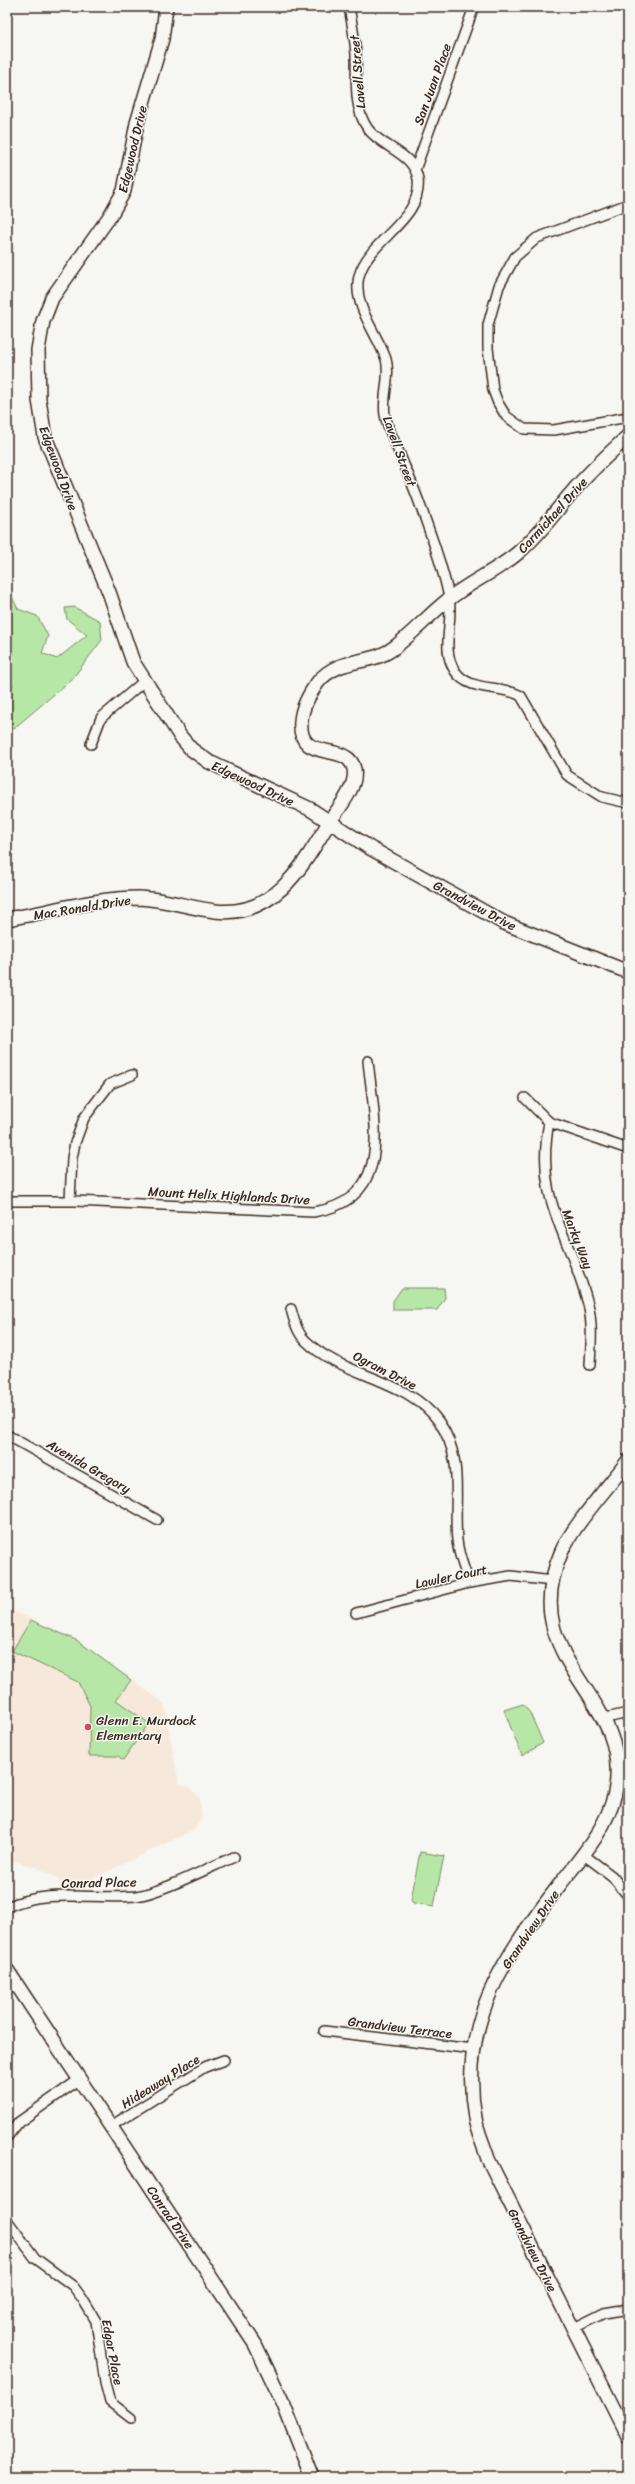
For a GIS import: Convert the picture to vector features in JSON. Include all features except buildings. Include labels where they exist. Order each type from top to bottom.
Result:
[{"type":"street","name":"Edgewood Drive","points":[[166,7],[162,39],[139,116],[124,191],[113,212],[52,298],[43,321],[38,350],[39,400],[45,437],[109,592],[133,662],[143,682],[180,736],[200,756],[218,767],[287,797],[330,822]]},
{"type":"street","name":"Lavell Street","points":[[349,7],[361,117],[375,136],[406,158],[416,170],[418,188],[411,209],[368,258],[359,276],[359,293],[365,316],[386,360],[388,377],[385,414],[429,528],[449,598],[447,643],[452,664],[457,674],[471,684],[513,691],[521,696],[567,775],[602,797],[628,803]]},
{"type":"street","name":"San Juan Place","points":[[416,170],[474,7]]},
{"type":"street","points":[[628,204],[537,238],[515,257],[499,286],[488,325],[488,340],[494,390],[498,403],[511,421],[524,429],[554,430],[628,417]]},
{"type":"street","name":"Carmichael Drive","points":[[449,598],[519,552],[575,488],[628,436]]},
{"type":"street","points":[[330,822],[350,789],[355,771],[352,762],[346,757],[312,748],[303,739],[300,727],[301,716],[307,699],[318,682],[334,669],[393,649],[449,598]]},
{"type":"street","points":[[91,744],[101,718],[143,682]]},
{"type":"street","name":"Mac Ronald Drive","points":[[7,919],[108,900],[138,898],[174,901],[215,911],[233,912],[263,903],[286,887],[330,822]]},
{"type":"street","name":"Grandview Drive","points":[[330,822],[370,848],[504,923],[628,972]]},
{"type":"street","name":"Mount Helix Highlands Drive","points":[[7,1201],[70,1201],[313,1212],[339,1205],[360,1188],[370,1173],[375,1159],[376,1144],[368,1061]]},
{"type":"street","points":[[70,1201],[72,1158],[75,1143],[84,1118],[110,1084],[132,1075]]},
{"type":"street","points":[[525,1098],[549,1122],[628,1149]]},
{"type":"street","name":"Marky Way","points":[[549,1122],[544,1154],[547,1192],[588,1306],[591,1329],[590,1365]]},
{"type":"street","name":"Ogram Drive","points":[[291,1309],[297,1328],[305,1341],[322,1354],[395,1387],[424,1406],[438,1421],[449,1438],[455,1455],[457,1473],[457,1541],[469,1583]]},
{"type":"street","name":"Avenida Gregory","points":[[7,1435],[157,1520]]},
{"type":"street","name":"Grandview Drive","points":[[628,1461],[572,1535],[562,1552],[552,1581],[551,1608],[558,1641],[570,1666],[606,1718],[613,1734],[617,1760],[616,1791],[608,1815],[584,1855],[509,1956],[486,1999],[473,2049],[471,2075],[475,2118],[483,2145],[510,2206],[628,2437]]},
{"type":"street","name":"Lawler Court","points":[[356,1613],[469,1583],[512,1576],[552,1581]]},
{"type":"street","points":[[606,1718],[628,1713]]},
{"type":"street","points":[[584,1855],[612,1876],[628,1896]]},
{"type":"street","name":"Conrad Place","points":[[7,1907],[28,1899],[47,1896],[137,1896],[234,1857]]},
{"type":"street","name":"Conrad Drive","points":[[7,1970],[255,2344],[284,2405],[312,2477]]},
{"type":"street","name":"Grandview Terrace","points":[[324,2031],[473,2049]]},
{"type":"street","name":"Hideaway Place","points":[[111,2126],[205,2067],[224,2060]]},
{"type":"street","points":[[7,2137],[19,2122],[80,2079]]},
{"type":"street","name":"Edgar Place","points":[[7,2220],[35,2258],[73,2286],[82,2298],[96,2321],[105,2383],[110,2402],[131,2418]]},
{"type":"street","points":[[572,2329],[604,2313],[628,2310]]},
{"type":"shaded area","name":"Glenn E. Murdock Elementary","points":[[7,1608],[78,1641],[164,1703],[179,1784],[189,1787],[200,1799],[202,1817],[195,1829],[86,1882],[64,1888],[57,1878],[38,1868],[17,1862],[7,1864]]},
{"type":"green space","points":[[7,587],[18,609],[37,616],[48,636],[42,653],[57,659],[87,635],[67,619],[65,608],[74,607],[100,621],[102,640],[72,679],[12,730],[7,741],[7,695],[13,685],[7,678]]},
{"type":"green space","points":[[402,1288],[444,1288],[445,1298],[437,1310],[393,1310],[393,1301]]},
{"type":"green space","points":[[31,1620],[78,1641],[131,1680],[116,1700],[149,1723],[123,1760],[118,1756],[89,1756],[90,1706],[78,1682],[12,1651]]},
{"type":"green space","points":[[523,1704],[530,1713],[543,1743],[522,1756],[504,1710]]},
{"type":"green space","points":[[420,1852],[444,1856],[434,1906],[413,1903],[411,1900]]},
{"type":"place","name":"Glenn E. Murdock Elementary","points":[[88,1727]]}]
